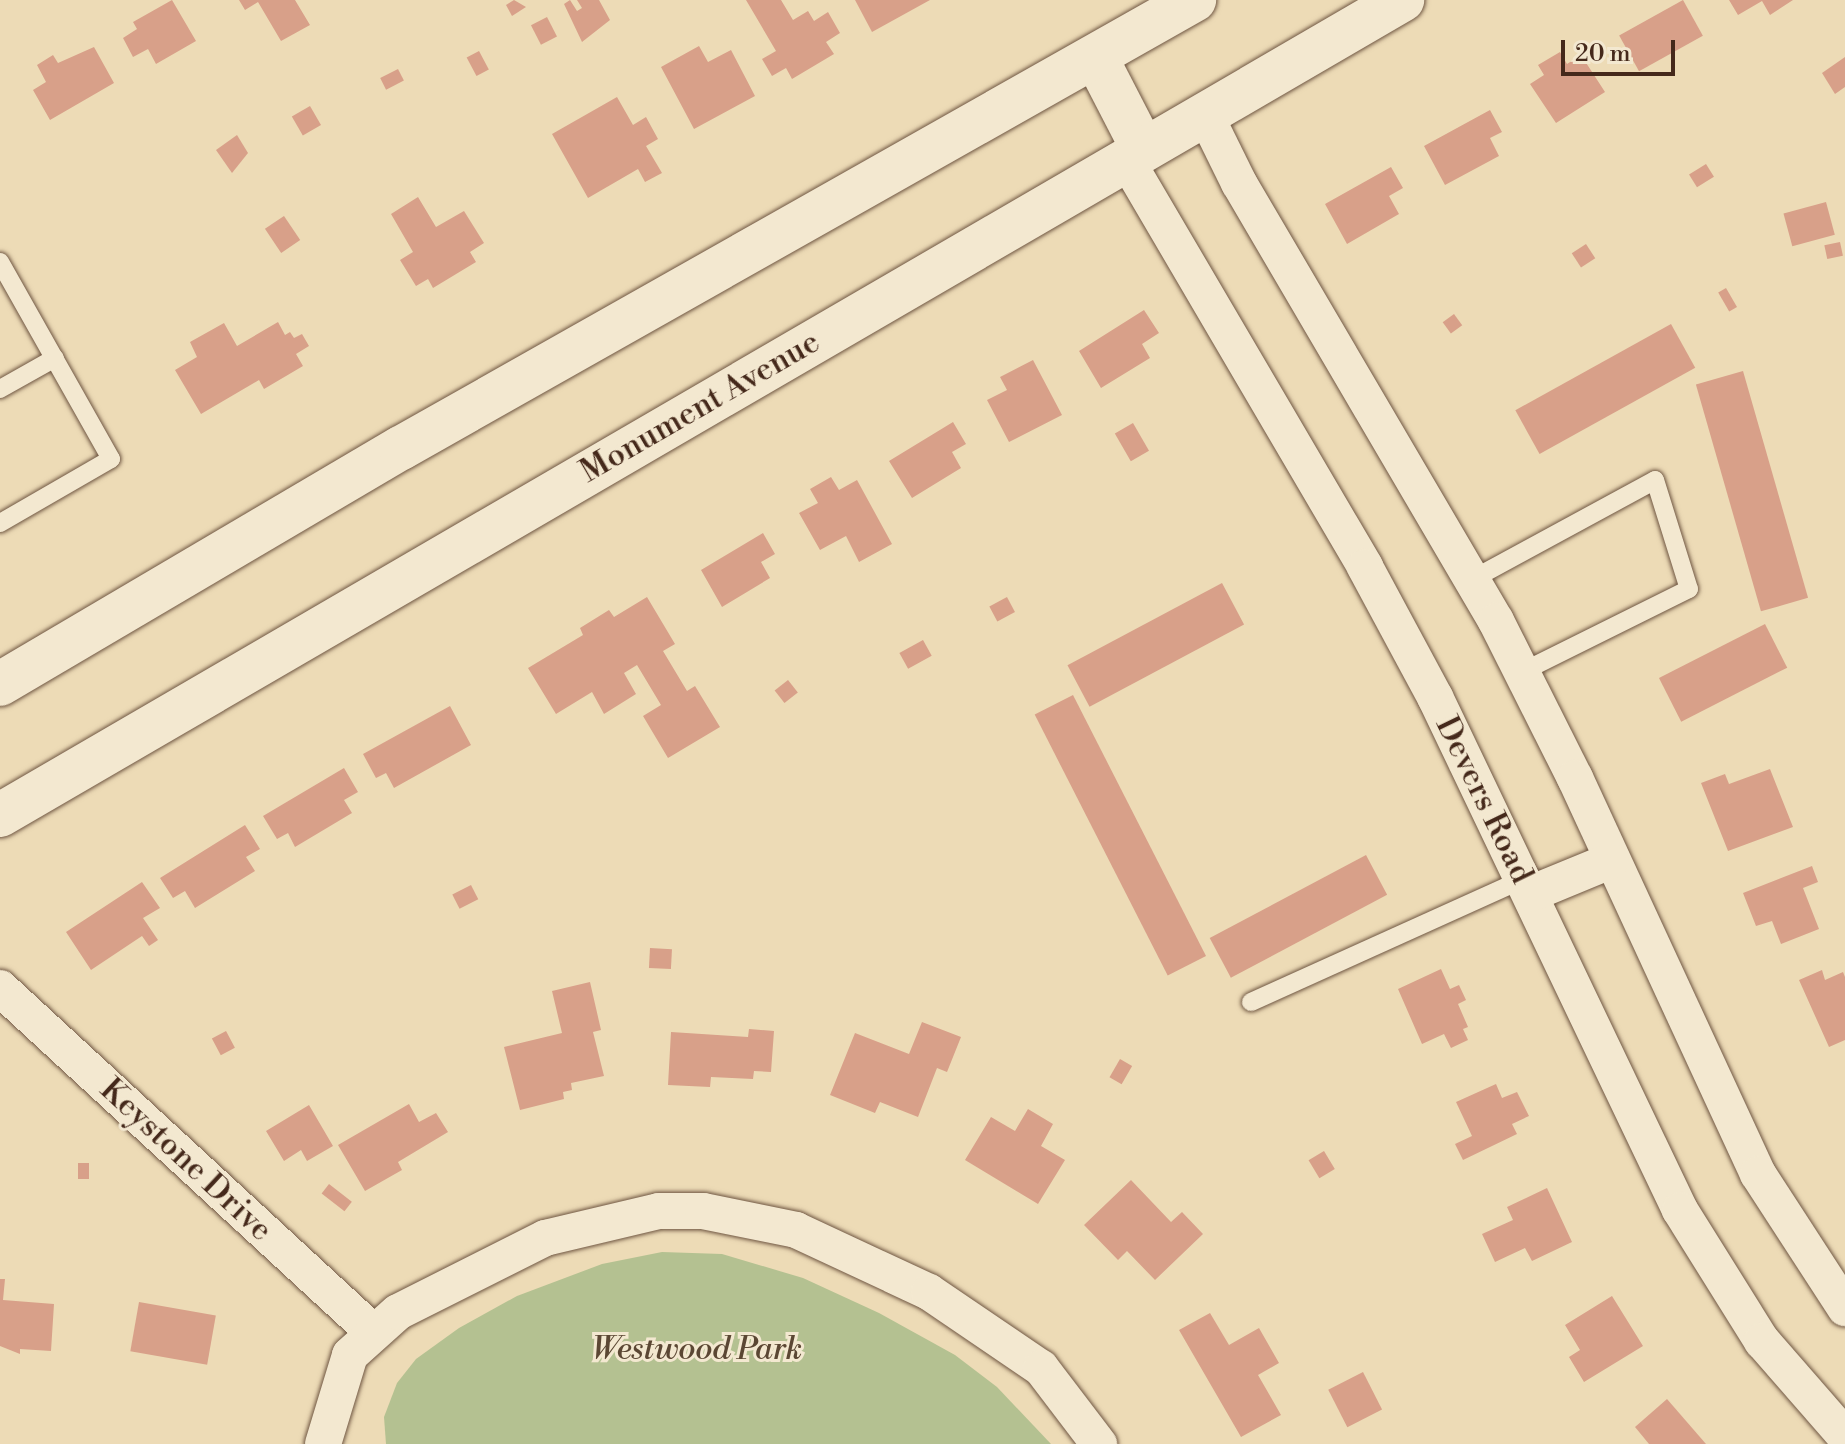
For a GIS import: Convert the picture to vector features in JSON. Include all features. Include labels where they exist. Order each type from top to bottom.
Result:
[{"type":"street","points":[[0,684],[401,448],[1194,0]]},
{"type":"street","name":"Monument Avenue","points":[[0,815],[1402,0]]},
{"type":"street","points":[[1096,58],[1134,154]]},
{"type":"street","points":[[1205,114],[1239,183],[1473,579],[1522,672],[1758,1174],[1845,1308]]},
{"type":"street","name":"Devers Road","points":[[1134,154],[1365,567],[1526,887],[1680,1210],[1762,1341],[1845,1436]]},
{"type":"street","points":[[1526,887],[1610,861]]},
{"type":"street","name":"Keystone Drive","points":[[0,988],[372,1331]]},
{"type":"street","points":[[323,1444],[350,1355],[372,1331],[484,1265],[601,1221],[659,1211],[753,1219],[842,1247],[942,1300],[1041,1368],[1099,1444]]},
{"type":"lane","points":[[0,262],[111,459],[0,523]]},
{"type":"lane","points":[[0,389],[55,358]]},
{"type":"lane","points":[[1473,579],[1655,480],[1689,589],[1522,672]]},
{"type":"lane","points":[[1251,1002],[1526,887]]},
{"type":"green space","name":"Westwood Park","points":[[662,1252],[722,1254],[803,1278],[879,1313],[955,1355],[997,1387],[1051,1444],[386,1444],[384,1417],[397,1383],[416,1359],[459,1328],[517,1296],[602,1264]]},
{"type":"building","points":[[172,0],[196,41],[156,64],[148,49],[133,57],[123,38],[137,29],[133,22]]},
{"type":"building","points":[[239,0],[295,0],[310,25],[281,41],[258,2],[245,10]]},
{"type":"building","points":[[514,0],[526,7],[512,16],[506,5]]},
{"type":"building","points":[[570,0],[577,11],[582,8],[577,0],[599,0],[610,20],[582,42],[564,4]]},
{"type":"building","points":[[746,0],[781,0],[793,20],[808,11],[814,21],[828,12],[840,33],[826,42],[834,54],[792,79],[786,68],[772,76],[762,59],[776,51]]},
{"type":"building","points":[[855,0],[930,0],[872,32]]},
{"type":"building","points":[[1683,0],[1703,36],[1639,71],[1619,35]]},
{"type":"building","points":[[1729,0],[1793,0],[1770,15],[1762,1],[1738,15]]},
{"type":"building","points":[[547,17],[557,37],[541,45],[531,25]]},
{"type":"building","points":[[699,46],[708,62],[731,50],[755,96],[694,129],[661,67]]},
{"type":"building","points":[[94,47],[114,83],[50,120],[33,90],[46,82],[37,65],[53,55],[58,63]]},
{"type":"building","points":[[479,51],[489,70],[476,76],[467,58]]},
{"type":"building","points":[[1560,52],[1567,64],[1581,55],[1605,92],[1556,123],[1530,84],[1544,75],[1538,65]]},
{"type":"building","points":[[1845,57],[1845,87],[1835,94],[1822,73]]},
{"type":"building","points":[[398,69],[404,81],[386,90],[380,78]]},
{"type":"building","points":[[617,97],[633,125],[646,117],[658,139],[646,146],[662,173],[645,182],[638,169],[588,198],[552,134]]},
{"type":"building","points":[[310,106],[321,125],[303,136],[292,116]]},
{"type":"building","points":[[1490,110],[1502,132],[1490,138],[1499,156],[1445,185],[1424,146]]},
{"type":"building","points":[[237,135],[248,153],[232,173],[216,150]]},
{"type":"building","points":[[1706,164],[1714,177],[1697,187],[1689,175]]},
{"type":"building","points":[[1391,167],[1403,188],[1389,196],[1399,214],[1347,244],[1325,204]]},
{"type":"building","points":[[418,197],[436,227],[464,211],[484,243],[470,252],[476,262],[433,288],[428,279],[416,286],[400,260],[413,252],[391,214]]},
{"type":"building","points":[[1826,202],[1835,235],[1792,246],[1783,213]]},
{"type":"building","points":[[284,216],[300,240],[281,253],[265,229]]},
{"type":"building","points":[[1840,242],[1843,256],[1827,259],[1824,245]]},
{"type":"building","points":[[1586,244],[1595,258],[1581,268],[1572,253]]},
{"type":"building","points":[[1726,288],[1737,307],[1729,312],[1718,292]]},
{"type":"building","points":[[1144,310],[1159,333],[1142,344],[1150,358],[1101,388],[1079,351]]},
{"type":"building","points":[[1454,314],[1462,325],[1451,334],[1443,322]]},
{"type":"building","points":[[278,322],[285,335],[290,332],[294,338],[302,334],[309,346],[296,354],[303,366],[264,389],[259,380],[201,414],[175,370],[197,357],[190,342],[224,323],[237,346]]},
{"type":"building","points":[[1671,324],[1695,368],[1540,454],[1515,410]]},
{"type":"building","points":[[1033,360],[1062,415],[1009,442],[987,400],[1007,390],[1000,377]]},
{"type":"building","points":[[1743,371],[1808,598],[1761,611],[1696,385]]},
{"type":"building","points":[[953,422],[966,444],[952,452],[961,468],[912,498],[889,461]]},
{"type":"building","points":[[1133,423],[1149,451],[1131,461],[1115,434]]},
{"type":"building","points":[[831,477],[839,490],[857,480],[892,544],[859,562],[846,536],[820,550],[799,513],[818,503],[810,489]]},
{"type":"building","points":[[763,533],[775,554],[761,562],[770,578],[722,607],[701,570]]},
{"type":"building","points":[[1222,583],[1244,624],[1090,707],[1067,665]]},
{"type":"building","points":[[647,597],[675,644],[663,651],[687,691],[695,686],[720,727],[668,758],[643,716],[661,705],[637,665],[624,673],[636,694],[604,714],[592,692],[556,714],[528,668],[583,635],[580,628],[609,610],[614,617]]},
{"type":"building","points":[[1007,597],[1015,612],[997,621],[989,606]]},
{"type":"building","points":[[1765,624],[1787,668],[1681,722],[1659,678]]},
{"type":"building","points":[[923,640],[932,656],[908,669],[899,653]]},
{"type":"building","points":[[788,680],[798,693],[784,703],[775,690]]},
{"type":"building","points":[[1073,695],[1206,956],[1168,976],[1035,715]]},
{"type":"building","points":[[450,706],[471,745],[394,788],[386,773],[376,778],[363,754]]},
{"type":"building","points":[[344,768],[358,792],[344,800],[352,813],[295,847],[288,833],[277,839],[263,816]]},
{"type":"building","points":[[1770,769],[1793,827],[1728,851],[1701,783],[1725,774],[1729,784]]},
{"type":"building","points":[[245,825],[260,849],[246,857],[255,871],[195,908],[185,891],[173,898],[160,878]]},
{"type":"building","points":[[1366,855],[1387,895],[1231,978],[1210,938]]},
{"type":"building","points":[[1812,866],[1818,882],[1803,888],[1819,929],[1781,944],[1772,921],[1756,926],[1743,893]]},
{"type":"building","points":[[142,882],[160,908],[143,918],[158,940],[149,946],[142,936],[91,970],[66,932]]},
{"type":"building","points":[[471,885],[478,899],[460,909],[452,895]]},
{"type":"building","points":[[650,948],[672,949],[671,969],[649,968]]},
{"type":"building","points":[[1441,969],[1450,989],[1459,985],[1466,1000],[1458,1004],[1468,1027],[1463,1029],[1468,1040],[1451,1048],[1444,1034],[1422,1044],[1398,989]]},
{"type":"building","points":[[1822,970],[1825,980],[1843,972],[1845,977],[1845,1040],[1829,1047],[1799,980]]},
{"type":"building","points":[[590,982],[601,1030],[593,1032],[604,1076],[571,1083],[572,1090],[563,1092],[564,1099],[520,1110],[504,1047],[562,1033],[552,991]]},
{"type":"building","points":[[922,1022],[961,1037],[947,1072],[937,1068],[918,1117],[880,1102],[875,1113],[830,1095],[855,1033],[909,1054]]},
{"type":"building","points":[[749,1029],[774,1031],[771,1072],[754,1071],[753,1079],[711,1077],[710,1087],[668,1085],[671,1032],[748,1037]]},
{"type":"building","points":[[226,1031],[235,1048],[221,1055],[212,1039]]},
{"type":"building","points":[[1120,1059],[1132,1066],[1122,1084],[1110,1077]]},
{"type":"building","points":[[1496,1084],[1502,1098],[1517,1092],[1529,1116],[1512,1124],[1517,1134],[1463,1160],[1455,1144],[1472,1136],[1456,1102]]},
{"type":"building","points":[[409,1104],[419,1122],[436,1113],[448,1132],[398,1162],[402,1170],[365,1191],[338,1145]]},
{"type":"building","points":[[309,1105],[333,1146],[307,1161],[301,1150],[284,1161],[266,1131]]},
{"type":"building","points":[[1028,1109],[1053,1124],[1041,1146],[1065,1160],[1038,1204],[965,1160],[991,1117],[1015,1131]]},
{"type":"building","points":[[1324,1151],[1335,1169],[1319,1178],[1309,1160]]},
{"type":"building","points":[[78,1163],[89,1163],[89,1179],[78,1179]]},
{"type":"building","points":[[1131,1180],[1171,1222],[1182,1212],[1203,1234],[1155,1280],[1127,1251],[1118,1260],[1084,1225]]},
{"type":"building","points":[[329,1184],[352,1202],[344,1211],[322,1193]]},
{"type":"building","points":[[1547,1188],[1572,1242],[1532,1261],[1525,1248],[1495,1262],[1482,1234],[1513,1220],[1507,1207]]},
{"type":"building","points":[[0,1279],[5,1279],[3,1300],[54,1304],[51,1351],[20,1349],[20,1354],[0,1346]]},
{"type":"building","points":[[1612,1296],[1643,1346],[1584,1382],[1569,1357],[1580,1350],[1565,1325]]},
{"type":"building","points":[[139,1302],[216,1316],[207,1365],[130,1351]]},
{"type":"building","points":[[1210,1313],[1229,1345],[1259,1328],[1279,1363],[1258,1375],[1281,1415],[1241,1437],[1179,1330]]},
{"type":"building","points":[[1363,1372],[1382,1409],[1347,1427],[1328,1390]]},
{"type":"building","points":[[1667,1399],[1706,1444],[1649,1444],[1635,1427]]}]
